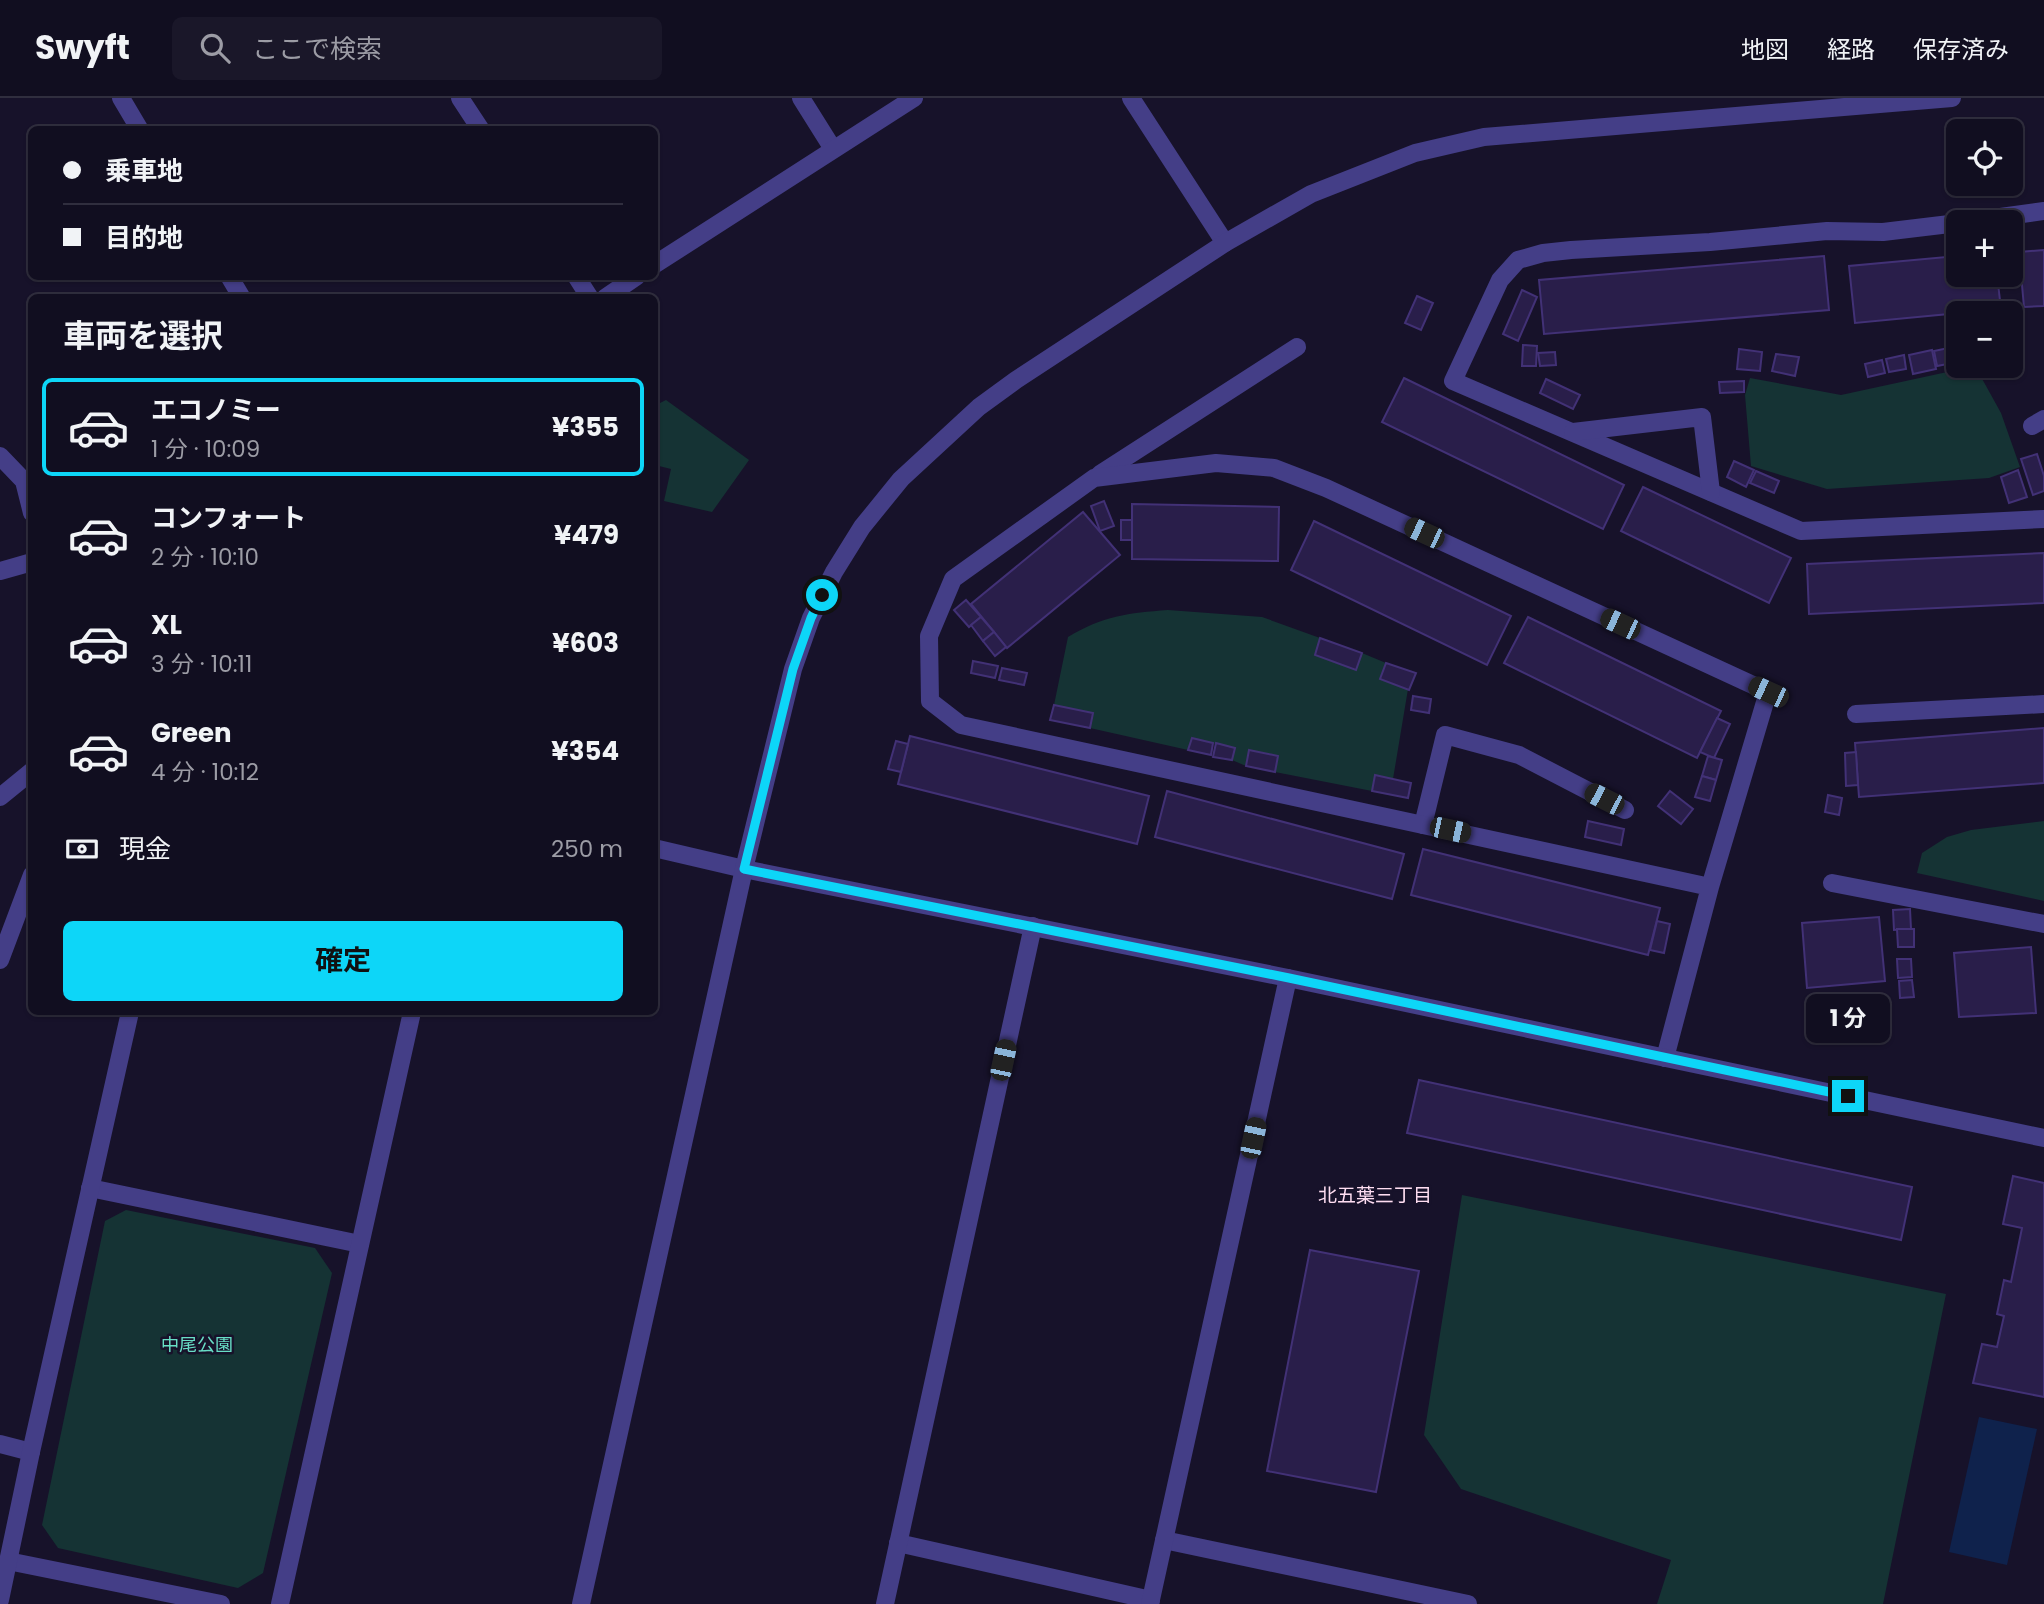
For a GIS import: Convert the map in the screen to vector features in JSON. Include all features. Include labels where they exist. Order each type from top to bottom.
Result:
[{"type":"street","points":[[121,98],[138,126]]},
{"type":"street","points":[[460,98],[478,126]]},
{"type":"street","points":[[800,98],[833,149]]},
{"type":"street","points":[[658,262],[914,98]]},
{"type":"street","points":[[1131,98],[1225,243]]},
{"type":"street","points":[[581,1604],[744,869],[793,669],[811,618],[834,572],[862,527],[901,479],[979,407],[1225,243],[1311,194],[1359,173],[1415,153],[1484,136],[1805,104],[1952,98]]},
{"type":"street","points":[[2023,214],[2044,211]]},
{"type":"street","points":[[1946,224],[1883,232],[1826,231],[1682,244],[1571,250],[1543,253],[1518,260],[1500,280],[1452,381],[1801,531],[2044,519]]},
{"type":"street","points":[[611,294],[631,280]]},
{"type":"street","points":[[1297,347],[1094,478],[953,579],[929,636],[930,701],[961,725],[1710,887]]},
{"type":"street","points":[[1573,432],[1702,417],[1711,492]]},
{"type":"street","points":[[0,456],[24,481],[28,497]]},
{"type":"street","points":[[1094,478],[1216,463],[1274,468],[1326,488],[1768,692],[1710,887],[1665,1058]]},
{"type":"street","points":[[0,571],[28,563]]},
{"type":"street","points":[[1856,714],[2044,704]]},
{"type":"street","points":[[1423,825],[1445,735],[1519,755],[1625,810]]},
{"type":"street","points":[[0,797],[28,774]]},
{"type":"street","points":[[658,849],[744,869],[1289,978],[2044,1138]]},
{"type":"street","points":[[1832,883],[2044,924]]},
{"type":"street","points":[[0,960],[28,886]]},
{"type":"street","points":[[885,1604],[1033,926]]},
{"type":"street","points":[[898,1543],[1150,1602],[1289,978]]},
{"type":"street","points":[[0,1600],[129,1015]]},
{"type":"street","points":[[280,1604],[411,1015]]},
{"type":"street","points":[[90,1188],[360,1244]]},
{"type":"street","points":[[0,1444],[31,1452]]},
{"type":"street","points":[[1164,1540],[1468,1604]]},
{"type":"street","points":[[8,1561],[221,1604]]},
{"type":"green space","points":[[1946,372],[1946,378],[1982,378],[2001,413],[2020,467],[1989,478],[1827,489],[1751,466],[1745,395],[1750,378],[1841,395]]},
{"type":"green space","points":[[666,400],[749,460],[712,512],[664,501],[671,469],[658,466],[658,402]]},
{"type":"green space","points":[[1168,610],[1262,617],[1320,638],[1315,655],[1356,670],[1362,653],[1386,663],[1380,679],[1408,689],[1393,779],[1375,775],[1372,791],[1275,772],[1278,756],[1250,751],[1246,766],[1232,760],[1234,748],[1192,739],[1188,750],[1090,728],[1093,713],[1054,705],[1068,637],[1093,624],[1116,617]]},
{"type":"green space","points":[[2044,821],[2044,901],[1917,873],[1922,853],[1947,837],[1971,830]]},
{"type":"green space","points":[[1462,1195],[1946,1294],[1883,1604],[1657,1604],[1671,1560],[1461,1489],[1424,1435]]},
{"type":"green space","name":"中尾公園","points":[[126,1210],[315,1248],[332,1273],[263,1573],[238,1588],[58,1548],[42,1525],[105,1221]]},
{"type":"water","points":[[1979,1417],[2037,1429],[2007,1565],[1949,1552]]},
{"type":"building","points":[[2044,250],[2044,306],[2024,307],[2023,252]]},
{"type":"building","points":[[1824,256],[1829,310],[1544,334],[1539,280]]},
{"type":"building","points":[[1946,257],[1946,287],[1998,287],[2000,301],[1946,301],[1946,314],[1855,323],[1849,266]]},
{"type":"building","points":[[1522,290],[1537,297],[1518,341],[1503,334]]},
{"type":"building","points":[[1417,296],[1433,303],[1421,330],[1405,323]]},
{"type":"building","points":[[1523,345],[1537,346],[1536,366],[1522,366]]},
{"type":"building","points":[[1946,348],[1946,364],[1937,366],[1934,351]]},
{"type":"building","points":[[1739,349],[1762,352],[1760,371],[1737,369]]},
{"type":"building","points":[[1932,350],[1936,369],[1913,374],[1909,355]]},
{"type":"building","points":[[1555,352],[1556,365],[1540,366],[1538,353]]},
{"type":"building","points":[[1776,354],[1799,357],[1795,376],[1772,371]]},
{"type":"building","points":[[1904,355],[1906,369],[1889,372],[1886,359]]},
{"type":"building","points":[[1882,360],[1885,373],[1868,377],[1865,364]]},
{"type":"building","points":[[1404,378],[1624,485],[1603,529],[1382,422]]},
{"type":"building","points":[[1546,379],[1580,395],[1573,409],[1540,393]]},
{"type":"building","points":[[1744,381],[1744,392],[1720,393],[1719,382]]},
{"type":"building","points":[[2037,454],[2044,476],[2044,491],[2033,495],[2021,459]]},
{"type":"building","points":[[1734,461],[1754,470],[1746,487],[1727,477]]},
{"type":"building","points":[[2018,470],[2027,497],[2009,503],[2001,477]]},
{"type":"building","points":[[1756,471],[1779,481],[1774,493],[1750,483]]},
{"type":"building","points":[[1643,487],[1791,558],[1769,603],[1621,531]]},
{"type":"building","points":[[1104,501],[1114,526],[1100,531],[1091,506]]},
{"type":"building","points":[[1132,504],[1279,507],[1278,561],[1132,559]]},
{"type":"building","points":[[1083,512],[1120,555],[1007,648],[971,604]]},
{"type":"building","points":[[1121,520],[1132,520],[1132,540],[1121,540]]},
{"type":"building","points":[[1314,521],[1511,616],[1487,665],[1291,570]]},
{"type":"building","points":[[2044,553],[2044,603],[1809,614],[1807,564]]},
{"type":"building","points":[[966,600],[981,617],[969,627],[954,610]]},
{"type":"building","points":[[981,617],[994,632],[983,641],[971,625]]},
{"type":"building","points":[[1528,617],[1721,711],[1697,758],[1504,663]]},
{"type":"building","points":[[994,632],[1006,647],[995,656],[983,641]]},
{"type":"building","points":[[1320,638],[1362,653],[1356,670],[1315,655]]},
{"type":"building","points":[[973,661],[998,666],[995,678],[971,673]]},
{"type":"building","points":[[1386,663],[1416,673],[1409,690],[1380,679]]},
{"type":"building","points":[[1002,668],[1027,673],[1024,685],[999,680]]},
{"type":"building","points":[[1413,696],[1431,699],[1429,713],[1411,710]]},
{"type":"building","points":[[1054,705],[1093,713],[1090,728],[1050,720]]},
{"type":"building","points":[[1717,718],[1730,724],[1714,758],[1700,752]]},
{"type":"building","points":[[2044,728],[2044,783],[1859,797],[1855,743]]},
{"type":"building","points":[[910,736],[1149,796],[1137,844],[898,784]]},
{"type":"building","points":[[1192,738],[1213,743],[1211,755],[1188,750]]},
{"type":"building","points":[[896,741],[908,744],[901,772],[888,769]]},
{"type":"building","points":[[1216,743],[1235,748],[1232,760],[1213,757]]},
{"type":"building","points":[[1249,750],[1278,756],[1275,772],[1246,766]]},
{"type":"building","points":[[1856,752],[1858,785],[1846,786],[1845,753]]},
{"type":"building","points":[[1708,756],[1722,760],[1716,780],[1702,776]]},
{"type":"building","points":[[1375,775],[1411,783],[1408,798],[1372,791]]},
{"type":"building","points":[[1702,776],[1716,780],[1710,801],[1695,797]]},
{"type":"building","points":[[1167,791],[1404,854],[1392,899],[1155,837]]},
{"type":"building","points":[[1670,791],[1693,809],[1681,824],[1658,806]]},
{"type":"building","points":[[1828,795],[1842,798],[1839,815],[1825,812]]},
{"type":"building","points":[[1588,821],[1624,829],[1621,845],[1585,837]]},
{"type":"building","points":[[1423,849],[1660,908],[1648,955],[1411,895]]},
{"type":"building","points":[[1910,909],[1911,929],[1894,930],[1893,910]]},
{"type":"building","points":[[1879,917],[1885,981],[1807,988],[1802,923]]},
{"type":"building","points":[[1657,921],[1670,924],[1664,953],[1650,950]]},
{"type":"building","points":[[1897,929],[1914,929],[1914,947],[1898,947]]},
{"type":"building","points":[[2031,947],[2036,1013],[1959,1017],[1954,953]]},
{"type":"building","points":[[1897,959],[1911,959],[1912,977],[1898,978]]},
{"type":"building","points":[[1912,980],[1914,997],[1900,998],[1899,981]]},
{"type":"building","points":[[1419,1080],[1912,1187],[1901,1240],[1407,1133]]},
{"type":"building","points":[[2013,1176],[2044,1183],[2044,1397],[1973,1383],[1982,1344],[1997,1347],[2004,1316],[1997,1314],[2004,1280],[2011,1282],[2022,1228],[2003,1224]]},
{"type":"building","points":[[1310,1250],[1419,1271],[1376,1492],[1267,1471]]},
{"type":"district","name":"北五葉三丁目","points":[[1375,1195]]},
{"type":"route","points":[[822,595],[793,669],[744,869],[1289,978],[1848,1096]]}]
